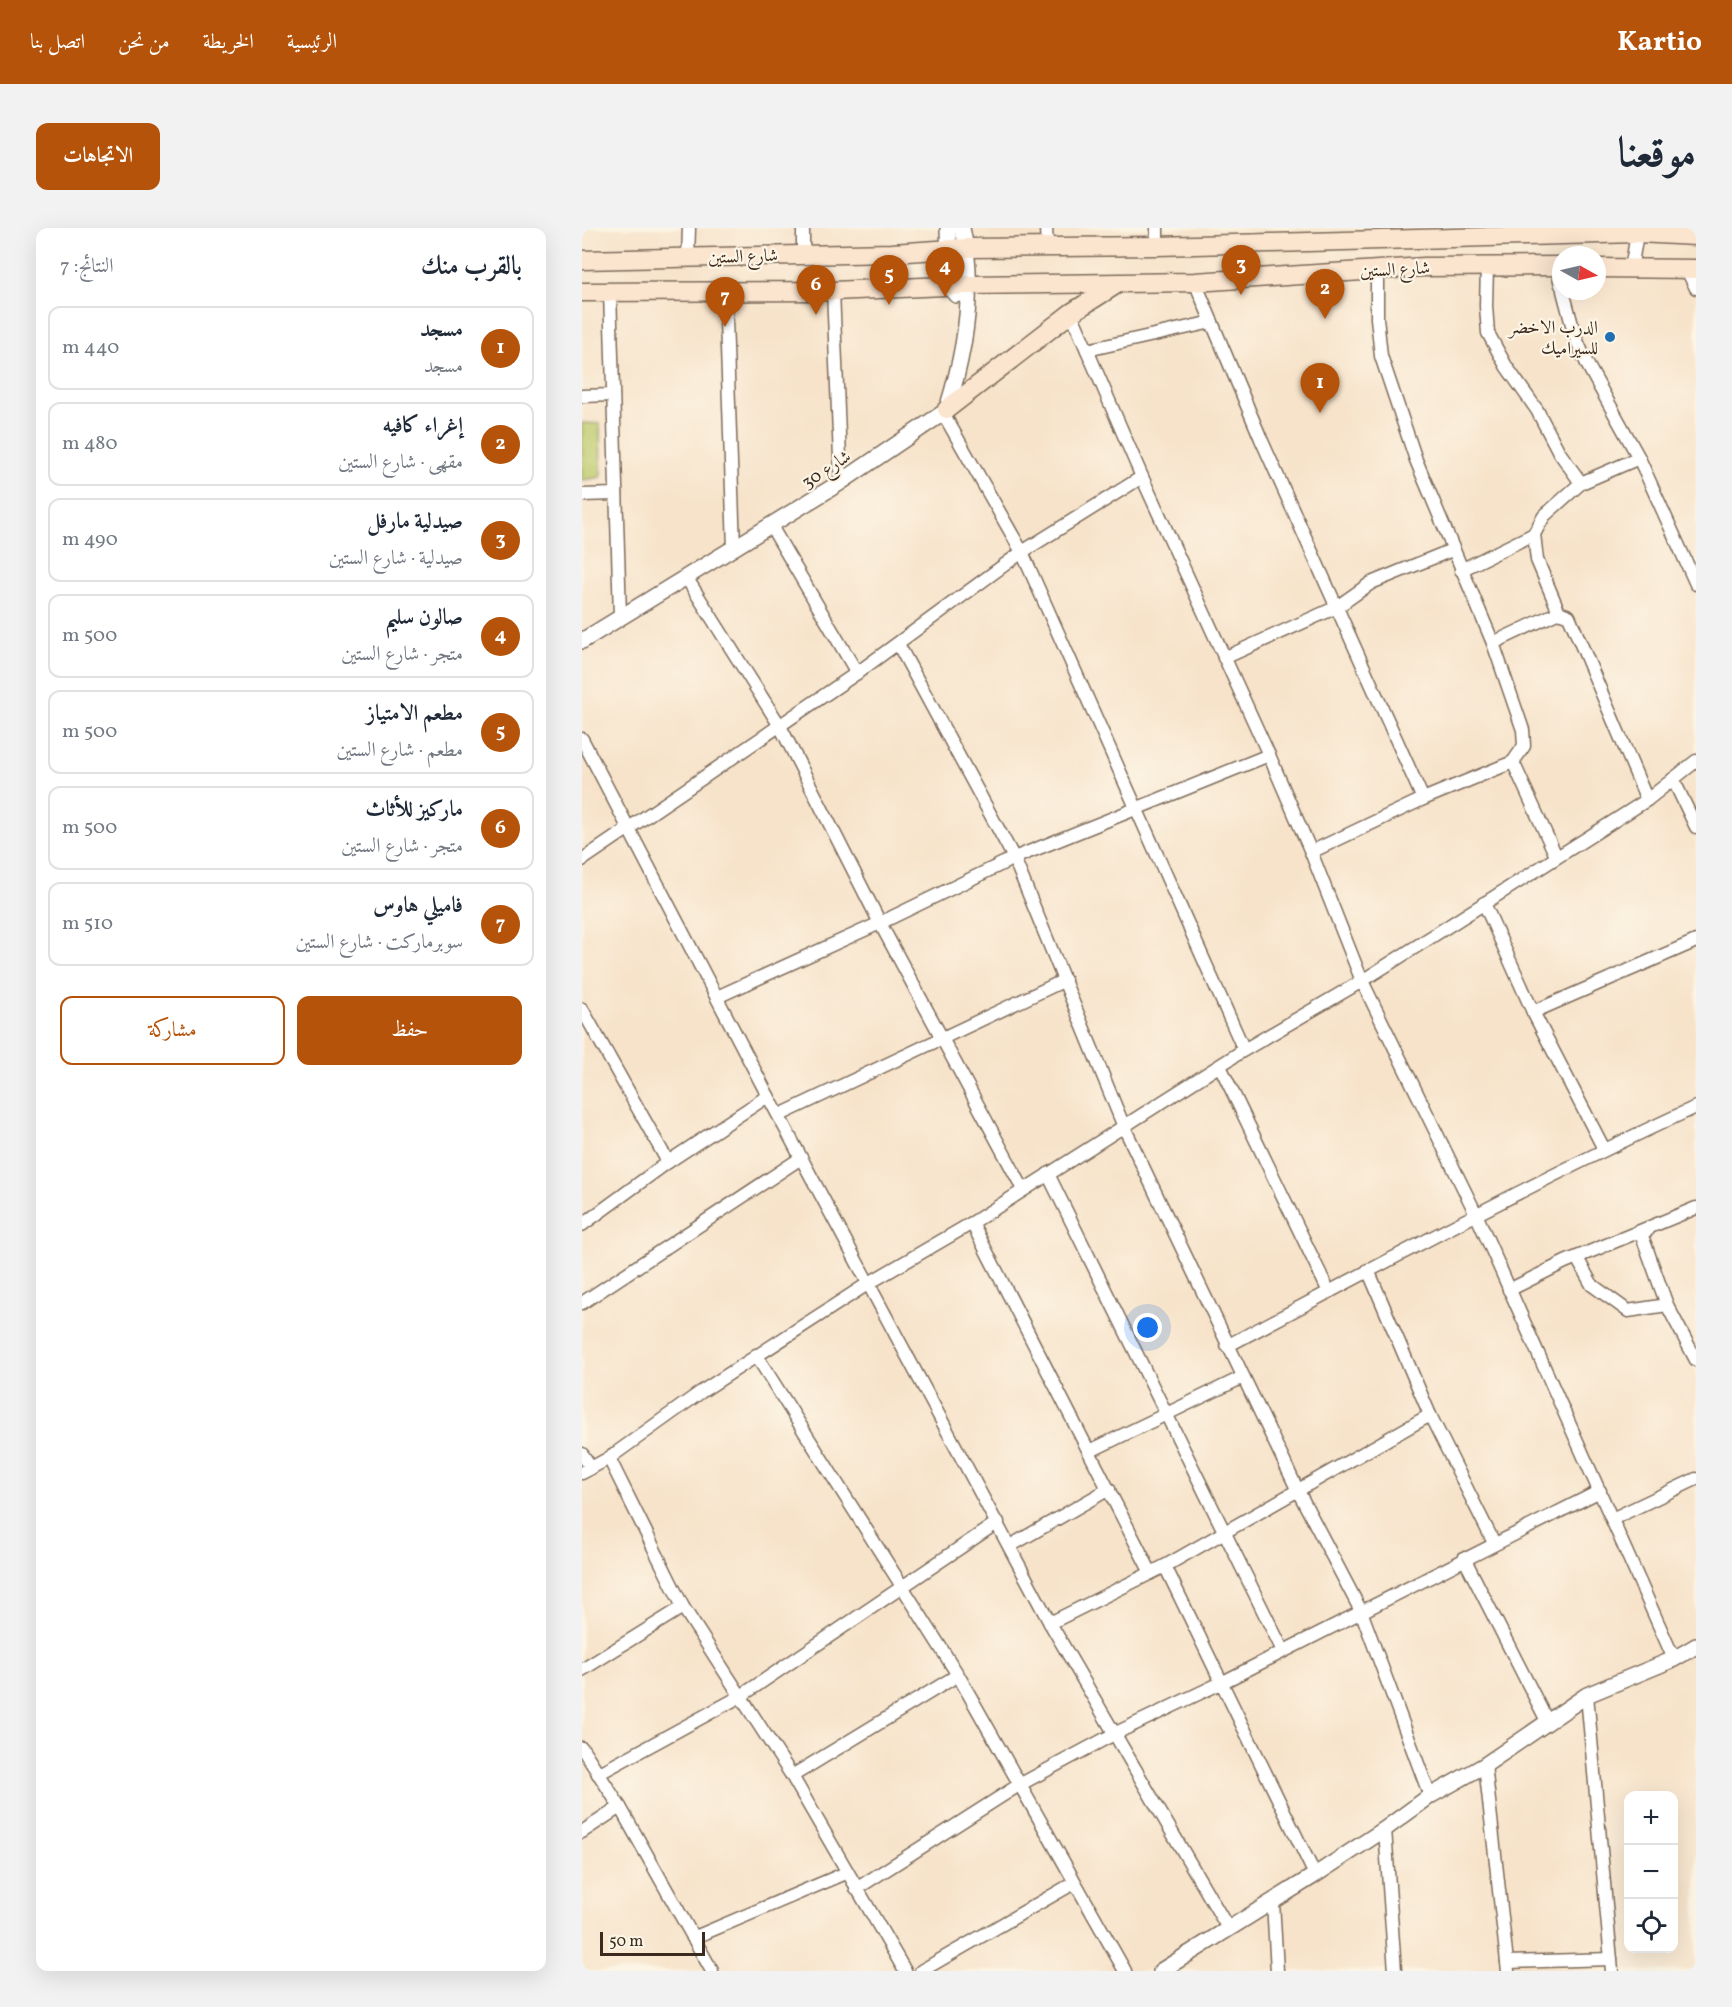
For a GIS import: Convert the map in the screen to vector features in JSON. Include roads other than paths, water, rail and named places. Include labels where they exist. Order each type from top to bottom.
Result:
[{"type":"main road","name":"شارع الستين","points":[[582,260],[803,255],[958,248],[1047,248],[1157,237],[1638,231],[1696,236]]},
{"type":"main road","name":"شارع الستين","points":[[582,292],[833,291],[958,286],[1195,282],[1377,269],[1552,266]]},
{"type":"main road","points":[[1606,268],[1691,270]]},
{"type":"main road","points":[[945,411],[1071,313],[1118,284]]},
{"type":"street","points":[[688,228],[688,258]]},
{"type":"street","points":[[803,228],[803,255]]},
{"type":"street","points":[[948,228],[958,248]]},
{"type":"street","points":[[962,228],[958,248],[958,286],[966,307],[962,362],[945,411],[1022,552],[1244,1050]]},
{"type":"street","points":[[1046,228],[1047,248]]},
{"type":"street","points":[[1631,269],[1638,231]]},
{"type":"street","points":[[1487,266],[1488,333],[1506,366],[1537,410],[1559,452],[1581,483]]},
{"type":"street","points":[[1311,852],[1423,799],[1513,762],[1524,746],[1523,730],[1492,643],[1416,459],[1381,357],[1377,318],[1377,269]]},
{"type":"street","points":[[1691,270],[1696,288]]},
{"type":"street","points":[[1195,282],[1423,799]]},
{"type":"street","points":[[725,290],[734,548]]},
{"type":"street","points":[[610,291],[620,616]]},
{"type":"street","points":[[833,291],[841,482]]},
{"type":"street","points":[[1565,300],[1575,336],[1587,364],[1639,458],[1696,584]]},
{"type":"street","points":[[1071,313],[1142,477],[1269,754],[1362,981],[1476,1214],[1674,1659]]},
{"type":"street","points":[[1087,350],[1212,322]]},
{"type":"street","points":[[582,396],[614,395]]},
{"type":"street","name":"شارع 30","points":[[582,641],[841,482],[945,411]]},
{"type":"street","points":[[1461,570],[1534,534],[1544,516],[1581,483],[1639,458]]},
{"type":"street","points":[[582,860],[857,673],[1022,552],[1142,477]]},
{"type":"street","points":[[582,495],[616,494]]},
{"type":"street","points":[[771,526],[857,673]]},
{"type":"street","points":[[1534,534],[1537,560],[1559,612],[1569,616],[1647,800]]},
{"type":"street","points":[[1224,658],[1337,607],[1371,583],[1452,550]]},
{"type":"street","points":[[686,577],[780,726],[880,923],[1023,1189]]},
{"type":"street","points":[[1492,643],[1559,612]]},
{"type":"street","points":[[898,644],[1014,858],[1124,1127],[1298,1491],[1362,1611],[1430,1796]]},
{"type":"street","points":[[582,739],[630,827],[768,1096],[998,1522],[1050,1623],[1229,1930]]},
{"type":"street","points":[[717,997],[880,923],[1014,858],[1269,754]]},
{"type":"street","points":[[582,1454],[586,1470],[609,1458],[756,1355],[869,1283],[972,1223],[1244,1050],[1362,981],[1647,800],[1696,761]]},
{"type":"street","points":[[1513,762],[1556,856]]},
{"type":"street","points":[[1673,779],[1696,827]]},
{"type":"street","points":[[1484,903],[1533,1012],[1604,1149]]},
{"type":"street","points":[[1533,1012],[1696,941]]},
{"type":"street","points":[[780,1115],[1065,980]]},
{"type":"street","points":[[582,1010],[668,1162]]},
{"type":"street","points":[[1220,1066],[1329,1292]]},
{"type":"street","points":[[582,1225],[668,1162],[768,1096]]},
{"type":"street","points":[[1227,1346],[1476,1214],[1604,1149],[1696,1107]]},
{"type":"street","points":[[583,1299],[801,1158]]},
{"type":"street","points":[[1048,1174],[1283,1651]]},
{"type":"street","points":[[1509,1290],[1577,1258],[1696,1208]]},
{"type":"street","points":[[972,1223],[1151,1573]]},
{"type":"street","points":[[1641,1233],[1667,1305],[1696,1360]]},
{"type":"street","points":[[1577,1258],[1592,1285],[1628,1311],[1667,1305]]},
{"type":"street","points":[[1368,1270],[1430,1415],[1494,1543]]},
{"type":"street","points":[[756,1355],[958,1675],[1125,1971]]},
{"type":"street","points":[[1090,1451],[1243,1377]]},
{"type":"street","points":[[1050,1623],[1165,1566],[1430,1415]]},
{"type":"street","points":[[609,1458],[683,1607],[792,1776],[904,1971]]},
{"type":"street","points":[[1612,1519],[1696,1479]]},
{"type":"street","points":[[1010,1546],[1109,1489]]},
{"type":"street","points":[[856,1889],[1019,1785],[1116,1733],[1223,1682],[1600,1491]]},
{"type":"street","points":[[598,1774],[741,1695],[998,1522]]},
{"type":"street","points":[[1464,1558],[1547,1721]]},
{"type":"street","points":[[1165,1566],[1315,1875]]},
{"type":"street","points":[[582,1670],[683,1607]]},
{"type":"street","points":[[1166,1969],[1315,1875],[1430,1796],[1485,1765],[1587,1695],[1674,1659],[1696,1646]]},
{"type":"street","points":[[792,1776],[958,1675]]},
{"type":"street","points":[[1485,1765],[1508,1967],[1611,1965],[1587,1695]]},
{"type":"street","points":[[582,1748],[620,1807],[712,1971]]},
{"type":"street","points":[[582,1832],[620,1807]]},
{"type":"street","points":[[1385,1829],[1395,1971]]},
{"type":"street","points":[[693,1938],[846,1873]]},
{"type":"street","points":[[921,1971],[1074,1883]]},
{"type":"street","points":[[1273,1902],[1277,1971]]},
{"type":"place","name":"صيدلية مارفل","points":[[1241,295]]},
{"type":"place","name":"صالون سليم","points":[[945,297]]},
{"type":"place","name":"مطعم الامتياز","points":[[889,305]]},
{"type":"place","name":"ماركيز للأثاث","points":[[816,315]]},
{"type":"place","name":"إغراء كافيه","points":[[1325,319]]},
{"type":"place","name":"فاميلي هاوس","points":[[725,327]]},
{"type":"place","name":"الدرب الاخضر للسيراميك","points":[[1610,337]]},
{"type":"place","name":"مسجد","points":[[1320,413]]}]
